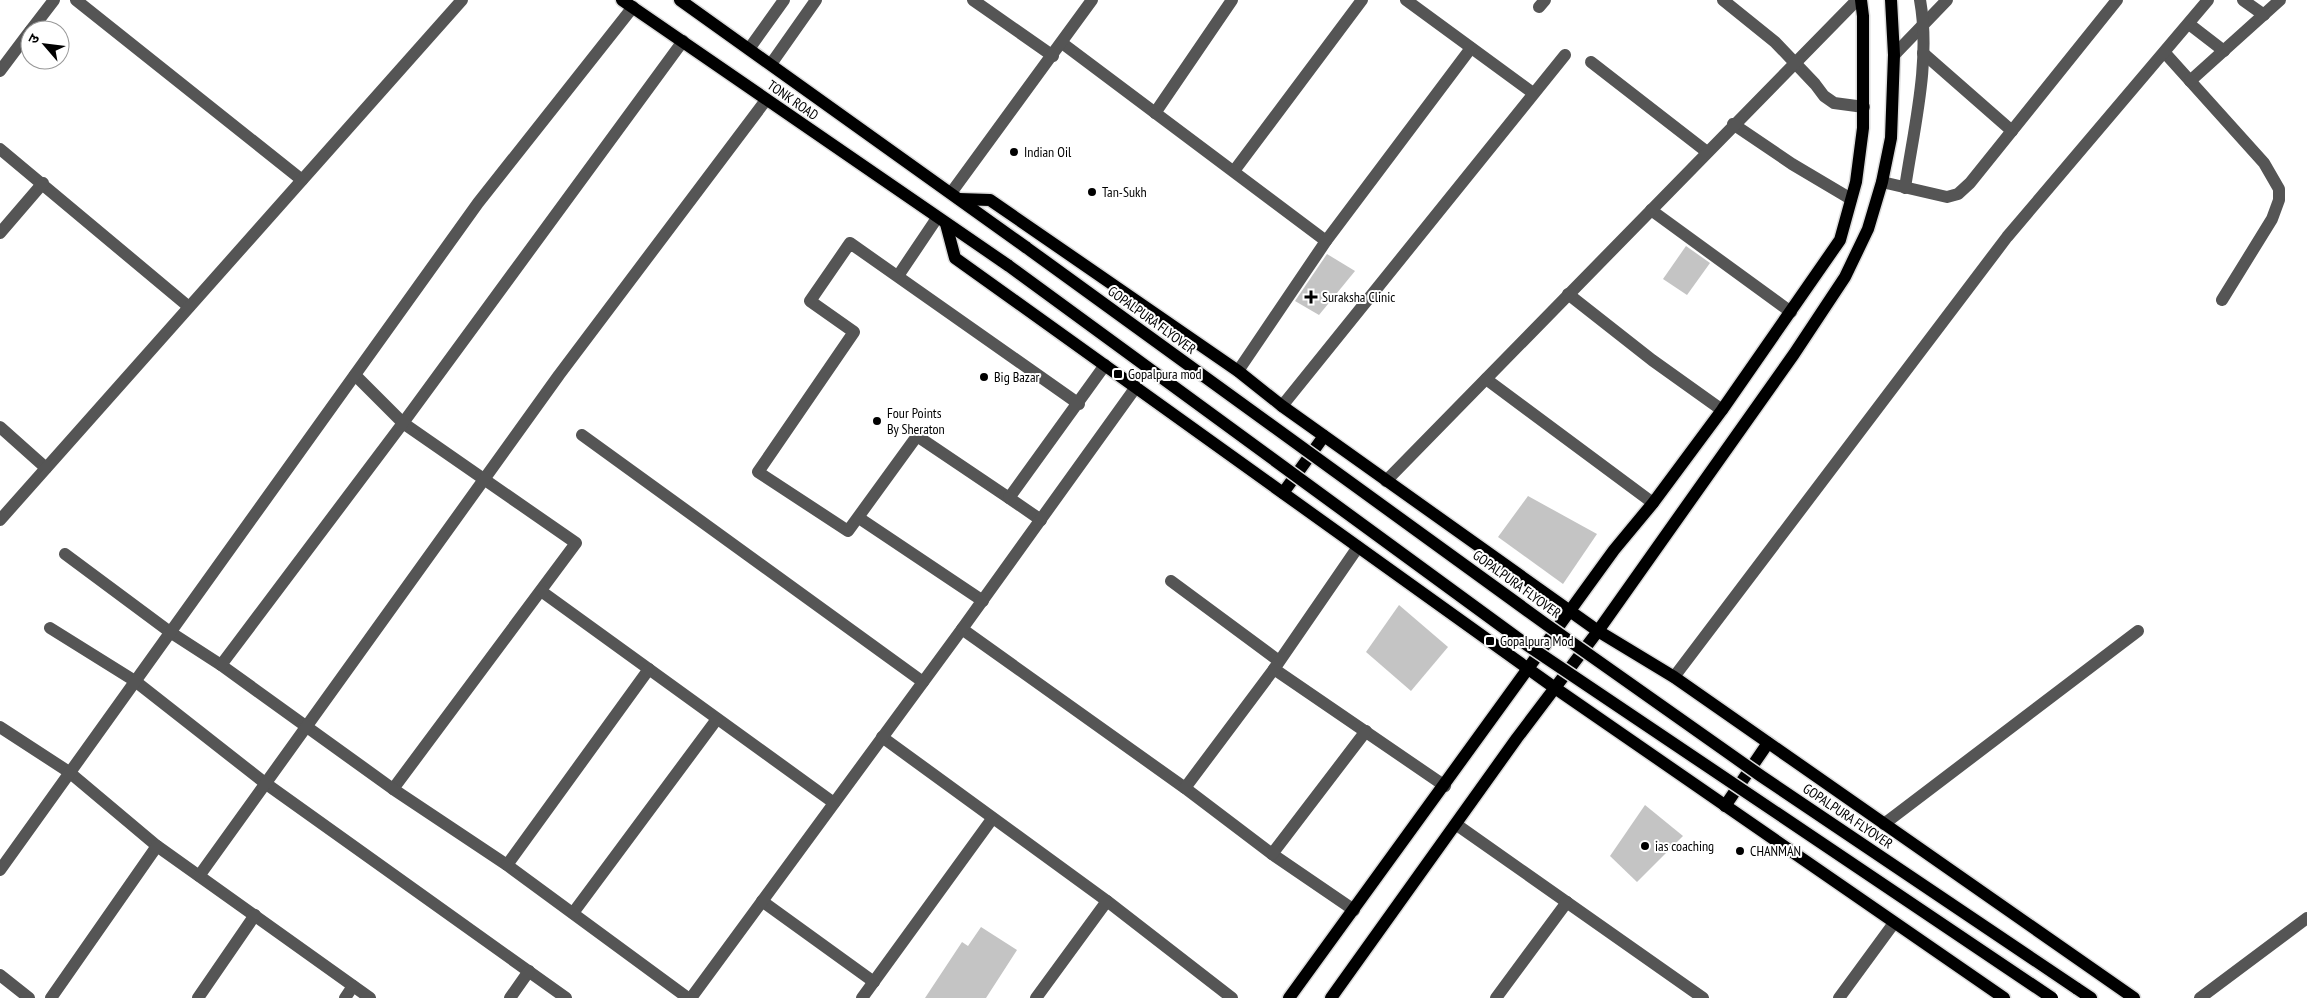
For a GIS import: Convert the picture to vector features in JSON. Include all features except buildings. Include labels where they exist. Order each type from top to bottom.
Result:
[{"type":"main road","name":"TONK ROAD","points":[[680,0],[693,4],[749,49],[955,196]]},
{"type":"main road","points":[[1289,998],[1445,786],[1614,550],[1653,503],[1722,410],[1840,240],[1856,182],[1862,137],[1864,107],[1863,16],[1859,0]]},
{"type":"main road","points":[[1331,998],[1457,825],[1517,738],[1598,631],[1794,354],[1845,277],[1868,229],[1882,182],[1891,138],[1894,55],[1891,0]]},
{"type":"main road","name":"TONK ROAD","points":[[628,4],[941,221]]},
{"type":"main road","points":[[955,196],[990,200],[1238,370],[1282,406],[1598,631],[1674,677],[2134,998]]},
{"type":"main road","name":"GOPALPURA FLYOVER","points":[[955,196],[1507,596],[1761,776],[2091,998]]},
{"type":"main road","points":[[941,221],[1009,266],[1527,645],[2052,998]]},
{"type":"main road","points":[[941,221],[955,258],[1555,688],[2004,998]]},
{"type":"main road","points":[[1283,493],[1324,436]]},
{"type":"main road","points":[[1724,806],[1768,743]]},
{"type":"street","points":[[39,20],[54,0]]},
{"type":"street","points":[[76,0],[302,180]]},
{"type":"street","points":[[0,520],[462,0]]},
{"type":"street","points":[[749,49],[784,0]]},
{"type":"street","points":[[771,64],[816,0]]},
{"type":"street","points":[[973,0],[1053,56]]},
{"type":"street","points":[[955,196],[1092,0]]},
{"type":"street","points":[[1155,113],[1232,0]]},
{"type":"street","points":[[1234,171],[1362,0]]},
{"type":"street","points":[[1406,0],[1533,93]]},
{"type":"street","points":[[1723,0],[1775,42],[1796,62],[1824,96],[1834,103],[1864,107]]},
{"type":"street","points":[[1386,480],[1733,124],[1859,0]]},
{"type":"street","points":[[1905,188],[1923,53],[1924,23],[1920,0]]},
{"type":"street","points":[[1894,55],[1947,0]]},
{"type":"street","points":[[1882,182],[1947,197],[1958,194],[1970,183],[2118,0]]},
{"type":"street","points":[[1674,677],[2007,237],[2165,54],[2208,0]]},
{"type":"street","points":[[2243,0],[2264,14]]},
{"type":"street","points":[[2190,81],[2280,0]]},
{"type":"street","points":[[0,870],[478,203],[628,4]]},
{"type":"street","points":[[2189,24],[2224,51]]},
{"type":"street","points":[[221,665],[403,423],[683,41]]},
{"type":"street","points":[[1062,43],[1326,241]]},
{"type":"street","points":[[0,71],[20,44]]},
{"type":"street","points":[[1238,370],[1326,241],[1471,48]]},
{"type":"street","points":[[1923,53],[2012,131]]},
{"type":"street","points":[[2165,54],[2264,164],[2280,189],[2279,200],[2272,219],[2222,300]]},
{"type":"street","points":[[1282,406],[1565,55]]},
{"type":"street","points":[[1591,62],[1707,152]]},
{"type":"street","points":[[198,876],[559,375],[766,100]]},
{"type":"street","points":[[1733,124],[1792,164],[1851,199]]},
{"type":"street","points":[[0,149],[189,307]]},
{"type":"street","points":[[0,232],[43,183]]},
{"type":"street","points":[[1650,210],[1791,312]]},
{"type":"street","points":[[898,276],[941,221]]},
{"type":"street","points":[[1041,520],[917,436],[864,521],[846,532],[758,474],[758,470],[854,332],[810,300],[848,244],[852,244],[1078,404]]},
{"type":"street","points":[[1568,294],[1652,360],[1722,410]]},
{"type":"street","points":[[1009,498],[1105,365]]},
{"type":"street","points":[[355,375],[403,423],[576,543],[393,789]]},
{"type":"street","points":[[1486,379],[1653,503]]},
{"type":"street","points":[[65,554],[170,632],[221,665],[393,789],[506,865],[690,998],[983,601],[1136,387]]},
{"type":"street","points":[[0,427],[46,468]]},
{"type":"street","points":[[582,435],[923,682]]},
{"type":"street","points":[[864,521],[983,601]]},
{"type":"street","points":[[1185,788],[1276,665],[1358,546]]},
{"type":"street","points":[[1170,580],[1276,665],[1445,786]]},
{"type":"street","points":[[541,591],[834,803]]},
{"type":"street","points":[[50,628],[135,681],[265,783],[566,998]]},
{"type":"street","points":[[962,629],[1185,788],[1272,854],[1354,910]]},
{"type":"street","points":[[1884,824],[2138,631]]},
{"type":"street","points":[[506,865],[648,669]]},
{"type":"street","points":[[573,913],[717,719]]},
{"type":"street","points":[[0,727],[69,772],[157,846],[370,998]]},
{"type":"street","points":[[1272,854],[1366,731]]},
{"type":"street","points":[[882,737],[1107,901],[1232,998]]},
{"type":"street","points":[[862,998],[992,819]]},
{"type":"street","points":[[1457,825],[1703,998]]},
{"type":"street","points":[[51,998],[157,846]]},
{"type":"street","points":[[762,900],[874,982]]},
{"type":"street","points":[[1036,998],[1107,901]]},
{"type":"street","points":[[1496,998],[1567,902]]},
{"type":"street","points":[[198,998],[255,916]]},
{"type":"street","points":[[2200,998],[2307,918]]},
{"type":"street","points":[[1839,998],[1894,923]]},
{"type":"street","points":[[510,998],[529,971]]},
{"type":"street","points":[[0,975],[29,998]]},
{"type":"street","points":[[345,998],[353,986]]},
{"type":"place","name":"Indian Oil","points":[[1014,152]]},
{"type":"place","name":"Tan-Sukh","points":[[1092,192]]},
{"type":"place","name":"Suraksha Clinic","points":[[1311,297]]},
{"type":"place","name":"Gopalpura mod","points":[[1118,374]]},
{"type":"place","name":"Big Bazar","points":[[984,377]]},
{"type":"place","name":"Four Points By Sheraton","points":[[877,421]]},
{"type":"place","name":"Gopalpura Mod","points":[[1490,641]]},
{"type":"place","name":"ias coaching","points":[[1645,846]]},
{"type":"place","name":"CHANMAN","points":[[1740,851]]}]
